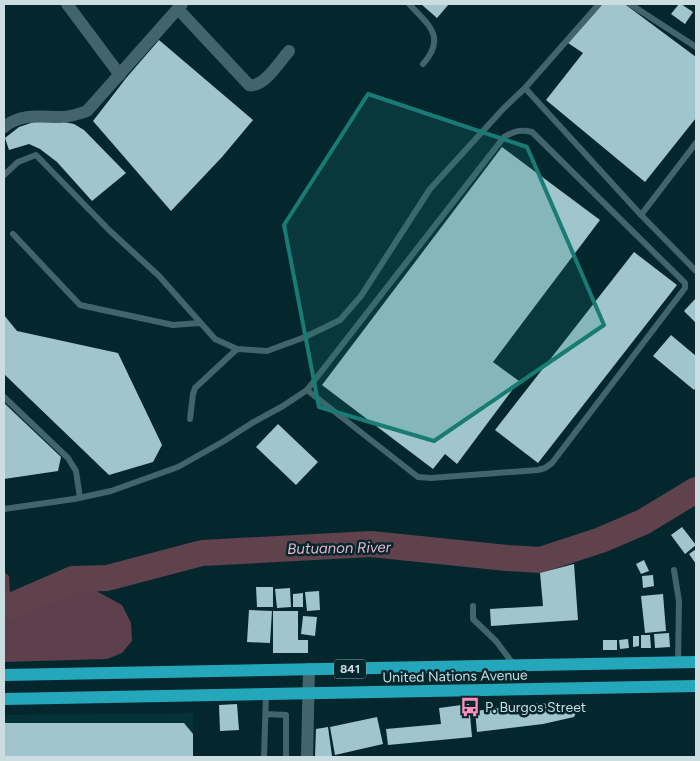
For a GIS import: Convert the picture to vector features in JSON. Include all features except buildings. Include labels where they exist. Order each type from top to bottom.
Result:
[{"type":"main road","name":"United Nations Avenue","points":[[4,675],[696,662]]},
{"type":"main road","name":"United Nations Avenue","points":[[4,700],[696,686]]},
{"type":"street","points":[[67,4],[120,75]]},
{"type":"street","points":[[4,127],[22,117],[62,117],[77,115],[87,111],[120,75],[178,5],[249,85],[255,86],[263,81],[289,51]]},
{"type":"street","points":[[307,757],[309,670]]},
{"type":"lane","points":[[409,4],[430,25],[434,35],[430,56],[423,64]]},
{"type":"lane","points":[[4,175],[18,162],[36,155],[109,230],[159,276],[215,339],[237,348],[267,351],[305,337],[340,320],[361,296],[430,189],[599,4]]},
{"type":"lane","points":[[630,4],[696,47]]},
{"type":"lane","points":[[524,88],[641,215],[696,271]]},
{"type":"lane","points":[[4,509],[80,498],[111,491],[178,467],[307,390],[504,137],[512,132],[522,130],[532,132],[684,283],[685,288],[552,463],[538,470],[431,478],[418,477],[307,390]]},
{"type":"lane","points":[[641,215],[696,143]]},
{"type":"lane","points":[[13,234],[80,305],[173,325],[200,323]]},
{"type":"lane","points":[[190,419],[193,394],[196,388],[237,348]]},
{"type":"lane","points":[[4,396],[68,458],[76,471],[80,498]]},
{"type":"lane","points":[[674,570],[679,600],[678,663]]},
{"type":"lane","points":[[473,606],[473,619],[496,641],[515,666]]},
{"type":"lane","points":[[264,757],[266,695]]},
{"type":"lane","points":[[266,714],[286,715],[286,757]]},
{"type":"highlighted area","points":[[368,94],[527,147],[604,325],[434,441],[319,407],[284,225]]},
{"type":"shaded area","points":[[4,572],[9,576],[10,593],[19,600],[87,586],[122,605],[131,623],[132,641],[122,653],[107,659],[4,662]]},
{"type":"shaded area","points":[[193,713],[193,757],[4,757],[4,715]]},
{"type":"waterway","name":"Butuanon River","points":[[4,607],[11,606],[73,579],[107,578],[202,553],[371,544],[540,560],[601,540],[643,522],[696,490]]},
{"type":"place","name":"P. Burgos Street","points":[[470,707]]}]
